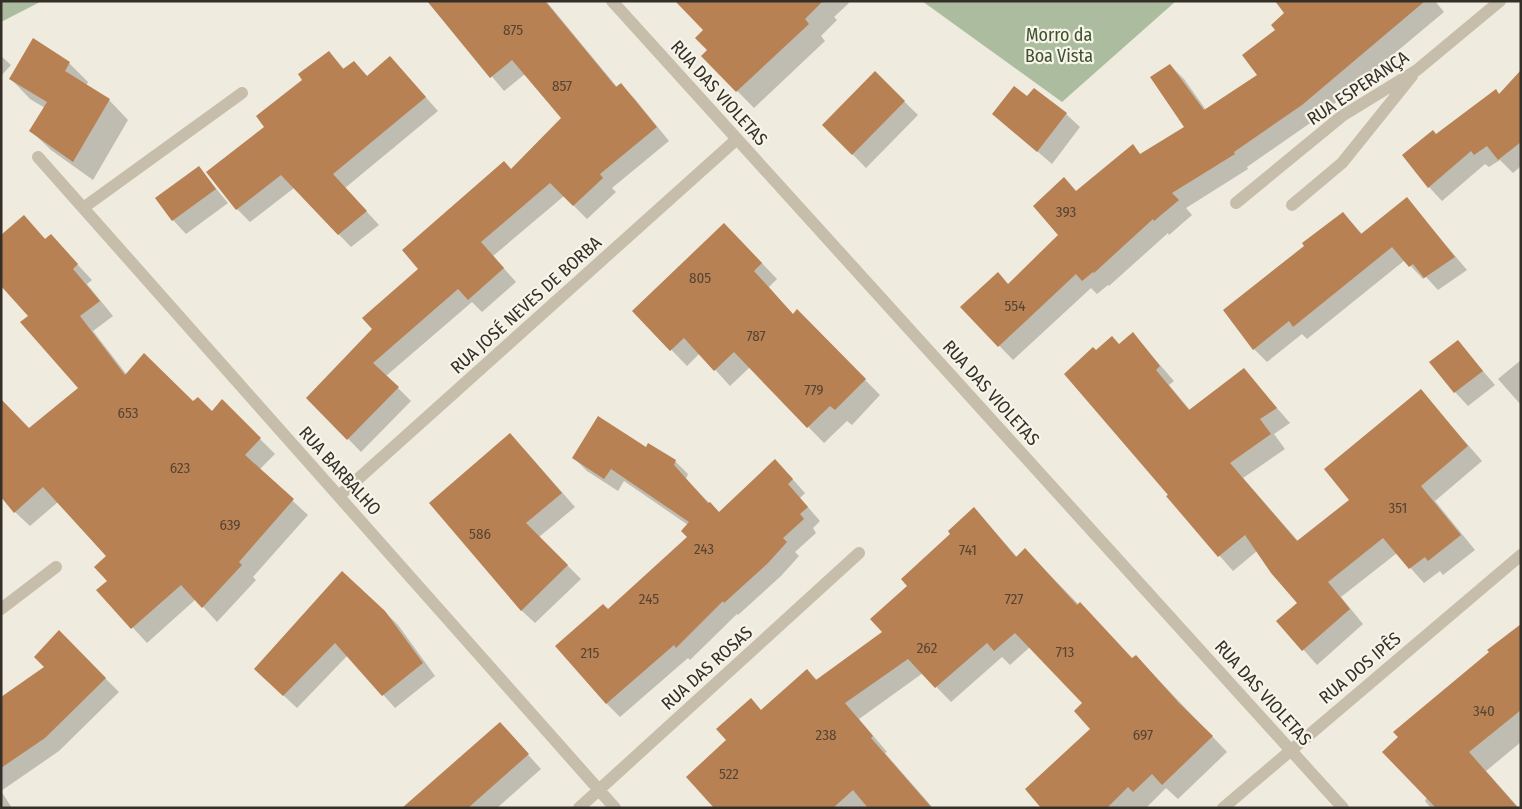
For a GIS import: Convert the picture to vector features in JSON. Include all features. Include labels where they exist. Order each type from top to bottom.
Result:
[{"type":"street","name":"RUA DAS VIOLETAS","points":[[612,1],[1343,808]]},
{"type":"street","name":"RUA ESPERANÇA","points":[[1236,203],[1342,116],[1417,70],[1500,1]]},
{"type":"street","points":[[1292,205],[1342,163],[1417,70]]},
{"type":"street","points":[[83,208],[242,93]]},
{"type":"street","name":"RUA JOSÉ NEVES DE BORBA","points":[[339,496],[738,140]]},
{"type":"street","name":"RUA BARBALHO","points":[[38,157],[616,808]]},
{"type":"street","name":"RUA DAS ROSAS","points":[[579,808],[859,553]]},
{"type":"street","name":"RUA DOS IPÊS","points":[[1222,808],[1521,555]]},
{"type":"street","points":[[1,608],[56,567]]},
{"type":"green space","points":[[1,1],[42,1],[1,22]]},
{"type":"green space","name":"Morro da Boa Vista","points":[[922,1],[1176,1],[1062,102]]},
{"type":"building","points":[[427,1],[545,1],[616,87],[621,83],[657,127],[600,174],[603,178],[573,206],[550,183],[481,242],[504,268],[468,300],[458,289],[373,363],[399,387],[347,440],[306,398],[372,329],[362,318],[418,269],[402,250],[504,161],[511,169],[561,118],[512,60],[490,78]]},
{"type":"building","points":[[675,1],[823,1],[805,19],[809,24],[736,92],[701,56],[707,50],[695,38],[703,30]]},
{"type":"building","points":[[1275,1],[1425,1],[1302,105],[1234,152],[1235,154],[1172,193],[1179,200],[1154,221],[1153,219],[1094,273],[1082,281],[1076,274],[998,347],[960,307],[998,272],[1008,284],[1058,235],[1033,206],[1064,177],[1076,191],[1133,144],[1140,154],[1184,127],[1150,77],[1170,64],[1204,110],[1257,75],[1242,55],[1275,30],[1271,25],[1284,13]]},
{"type":"building","points":[[33,38],[70,62],[65,71],[110,99],[73,162],[29,131],[47,102],[9,79]]},
{"type":"building","points":[[329,51],[343,69],[354,61],[367,76],[390,56],[426,97],[333,174],[367,211],[338,235],[281,175],[236,210],[206,172],[264,127],[256,116],[302,80],[298,74]]},
{"type":"building","points":[[1521,70],[1521,142],[1498,160],[1487,146],[1474,155],[1471,151],[1428,188],[1402,155],[1433,130],[1436,134],[1496,89],[1499,94]]},
{"type":"building","points":[[875,71],[905,101],[852,155],[822,125]]},
{"type":"building","points":[[1014,86],[1027,96],[1034,88],[1067,113],[1037,152],[992,114]]},
{"type":"building","points":[[199,166],[216,189],[172,221],[155,198]]},
{"type":"building","points":[[1407,197],[1455,257],[1424,278],[1413,264],[1409,267],[1392,247],[1293,327],[1289,321],[1253,350],[1223,310],[1304,246],[1302,243],[1343,212],[1361,234]]},
{"type":"building","points":[[24,215],[45,239],[51,234],[78,264],[73,269],[100,301],[80,316],[125,375],[144,353],[193,401],[198,397],[212,411],[222,399],[261,438],[245,455],[294,499],[239,562],[242,565],[202,608],[181,585],[131,629],[96,590],[107,581],[94,567],[106,556],[43,487],[14,513],[1,497],[1,399],[29,428],[78,388],[20,322],[28,316],[1,286],[1,235]]},
{"type":"building","points":[[724,223],[762,263],[754,271],[793,314],[797,309],[866,379],[835,410],[830,406],[807,428],[734,352],[714,371],[684,338],[670,351],[632,311]]},
{"type":"building","points":[[1133,332],[1160,366],[1156,370],[1189,410],[1244,368],[1277,408],[1260,419],[1271,434],[1230,463],[1297,541],[1349,500],[1324,469],[1421,389],[1468,446],[1421,486],[1461,535],[1428,561],[1425,557],[1409,569],[1383,538],[1328,582],[1350,609],[1302,651],[1276,621],[1297,603],[1271,573],[1245,535],[1218,557],[1166,496],[1168,495],[1064,374],[1093,347],[1096,350],[1112,336],[1119,344]]},
{"type":"building","points":[[1458,340],[1483,371],[1454,393],[1429,362]]},
{"type":"building","points":[[598,416],[646,447],[648,443],[676,460],[674,465],[708,503],[710,502],[719,512],[775,459],[793,479],[788,484],[808,507],[800,514],[804,519],[783,538],[787,542],[768,563],[724,603],[723,601],[676,648],[674,645],[606,704],[555,646],[603,604],[608,609],[687,537],[681,531],[689,522],[611,469],[604,479],[572,458]]},
{"type":"building","points":[[510,433],[562,493],[526,523],[568,565],[521,611],[429,503]]},
{"type":"building","points":[[974,507],[1016,557],[1025,548],[1077,605],[1080,602],[1132,658],[1136,655],[1179,703],[1213,736],[1162,785],[1152,774],[1133,792],[1128,787],[1107,808],[1041,808],[1025,789],[1090,729],[1074,711],[1082,703],[1015,633],[994,651],[987,643],[935,688],[908,659],[845,703],[873,736],[871,738],[932,808],[868,808],[853,790],[833,808],[714,808],[686,777],[726,740],[716,729],[751,698],[761,710],[807,669],[816,680],[882,632],[870,619],[907,586],[901,579],[950,534],[948,531]]},
{"type":"building","points":[[342,571],[385,611],[423,663],[382,696],[335,643],[283,696],[254,669]]},
{"type":"building","points":[[1521,624],[1521,710],[1469,752],[1518,808],[1436,808],[1382,752],[1398,737],[1393,732],[1489,652],[1487,650]]},
{"type":"building","points":[[59,630],[106,678],[45,738],[1,768],[1,697],[44,667],[34,657]]},
{"type":"building","points":[[500,722],[529,754],[468,808],[402,808]]}]
